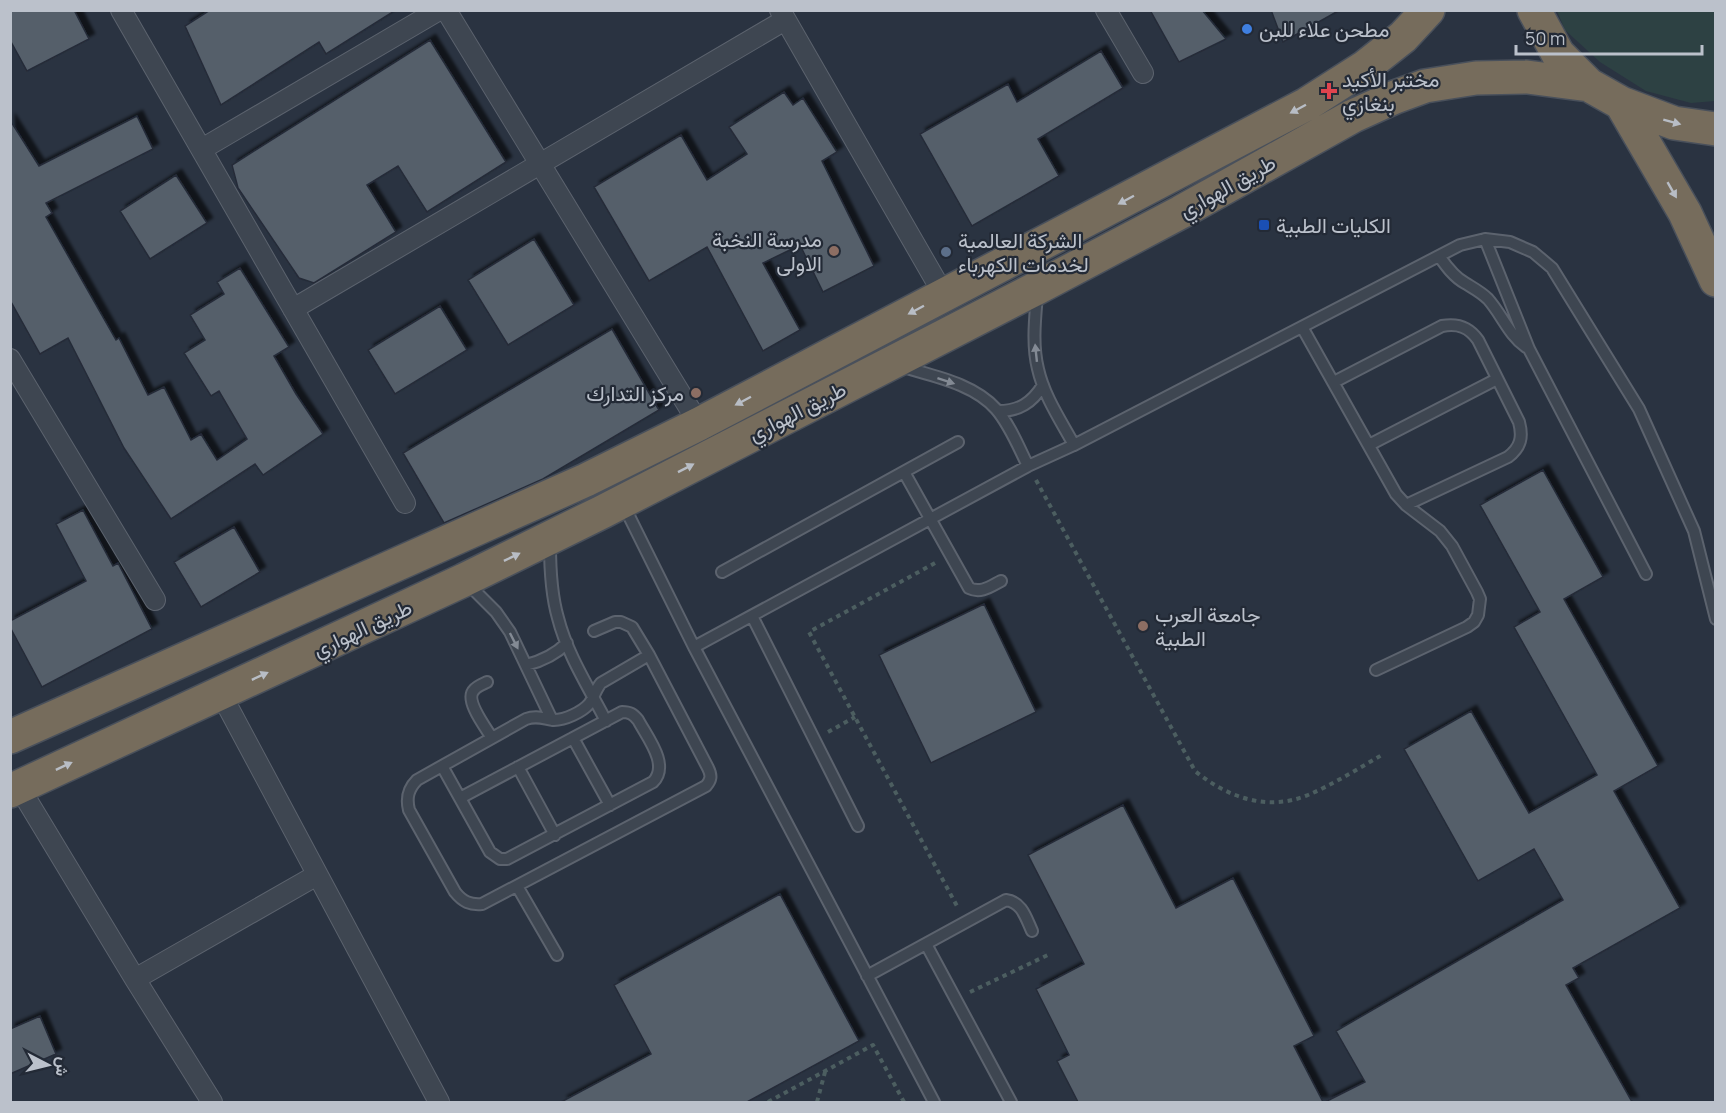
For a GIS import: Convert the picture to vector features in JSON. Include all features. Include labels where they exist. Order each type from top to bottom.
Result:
[{"type":"highway","name":"طريق الهواري","points":[[10,737],[586,480],[699,424],[1307,104],[1365,68],[1403,38],[1428,10]]},
{"type":"highway","points":[[1534,10],[1558,54],[1589,86],[1621,103],[1674,123],[1716,129]]},
{"type":"highway","name":"طريق الهواري","points":[[15,789],[550,538],[1037,288],[1181,212],[1353,116],[1395,97],[1425,86],[1476,78],[1527,77],[1589,86]]},
{"type":"highway","points":[[1621,103],[1685,213],[1716,280]]},
{"type":"street","points":[[122,10],[405,503]]},
{"type":"street","points":[[201,149],[439,10]]},
{"type":"street","points":[[446,10],[699,424]]},
{"type":"street","points":[[1106,10],[1143,73]]},
{"type":"street","points":[[294,309],[540,165],[782,15],[944,295]]},
{"type":"street","points":[[10,359],[155,600]]},
{"type":"street","points":[[220,694],[439,1102]]},
{"type":"street","points":[[15,789],[212,1102]]},
{"type":"street","points":[[135,979],[317,875]]},
{"type":"lane","points":[[1485,239],[1529,349],[1646,574]]},
{"type":"lane","points":[[694,647],[1028,466],[1074,445],[1460,245],[1485,239],[1510,242],[1533,252],[1551,268],[1639,409],[1694,531],[1716,620]]},
{"type":"lane","points":[[1439,256],[1451,272],[1487,298],[1509,331],[1529,349]]},
{"type":"lane","points":[[1037,288],[1035,349],[1037,369],[1042,385],[1074,445]]},
{"type":"lane","points":[[1334,382],[1442,326],[1458,325],[1473,333],[1519,422],[1522,431],[1519,447],[1508,457],[1406,505]]},
{"type":"lane","points":[[1302,327],[1396,494],[1406,505],[1440,531],[1452,546],[1480,599],[1478,615],[1467,627],[1376,670]]},
{"type":"lane","points":[[891,363],[974,391],[988,401],[998,411],[1028,466]]},
{"type":"lane","points":[[1369,445],[1497,379]]},
{"type":"lane","points":[[998,411],[1020,408],[1030,402],[1042,385]]},
{"type":"lane","points":[[722,572],[958,442]]},
{"type":"lane","points":[[904,472],[969,588],[983,590],[1001,581]]},
{"type":"lane","points":[[622,501],[694,647],[934,1102]]},
{"type":"lane","points":[[550,538],[550,566],[558,619],[567,643],[606,721]]},
{"type":"lane","points":[[464,580],[496,612],[510,632],[552,720]]},
{"type":"lane","points":[[752,616],[858,826]]},
{"type":"lane","points":[[594,631],[615,622],[632,627],[649,655],[710,773],[710,781],[706,786],[482,904],[468,903],[455,892],[409,810],[407,802],[411,786],[417,780],[532,717],[564,719],[584,708],[591,701],[601,683],[649,655]]},
{"type":"lane","points":[[526,664],[549,657],[560,651],[567,643]]},
{"type":"lane","points":[[487,682],[472,692],[471,700],[492,738]]},
{"type":"lane","points":[[442,766],[490,852],[500,859],[513,857],[653,782],[658,777],[660,765],[634,715],[622,712],[460,798]]},
{"type":"lane","points":[[573,738],[610,805]]},
{"type":"lane","points":[[518,767],[555,835]]},
{"type":"lane","points":[[517,886],[557,955]]},
{"type":"lane","points":[[867,976],[1006,900],[1012,901],[1022,909],[1032,931]]},
{"type":"lane","points":[[926,944],[1011,1102]]},
{"type":"path","points":[[1028,466],[1195,771],[1228,794],[1248,800],[1288,801],[1308,795],[1382,755]]},
{"type":"path","points":[[935,563],[809,632],[965,922]]},
{"type":"path","points":[[814,739],[855,717]]},
{"type":"path","points":[[956,999],[1050,954]]},
{"type":"path","points":[[768,1102],[873,1045],[904,1102]]},
{"type":"path","points":[[817,1102],[825,1071]]},
{"type":"green space","points":[[1557,11],[1715,11],[1715,101],[1691,103],[1646,91],[1600,62],[1565,30]]},
{"type":"building","points":[[10,10],[74,10],[89,39],[27,71],[10,40]]},
{"type":"building","points":[[210,10],[396,10],[326,54],[319,42],[221,105],[185,26]]},
{"type":"building","points":[[1150,10],[1202,10],[1226,39],[1179,62]]},
{"type":"building","points":[[1271,10],[1340,10],[1283,42]]},
{"type":"building","points":[[430,40],[506,162],[427,212],[398,166],[367,185],[396,232],[314,283],[299,278],[238,188],[232,165]]},
{"type":"building","points":[[1101,51],[1123,88],[1038,139],[1059,176],[972,226],[920,134],[1008,84],[1017,102]]},
{"type":"building","points":[[784,92],[793,105],[803,98],[837,152],[822,161],[874,266],[823,292],[800,245],[763,263],[800,330],[763,351],[707,247],[649,281],[594,187],[681,135],[707,180],[747,154],[729,127]]},
{"type":"building","points":[[137,116],[153,149],[46,203],[52,213],[46,217],[116,340],[119,338],[148,395],[164,387],[191,440],[201,434],[217,460],[247,439],[219,391],[211,396],[184,353],[205,340],[190,315],[224,294],[217,282],[240,268],[289,347],[274,356],[323,434],[263,475],[255,464],[171,519],[124,448],[68,338],[40,354],[10,300],[10,120],[39,166]]},
{"type":"building","points":[[176,175],[207,223],[150,259],[120,211]]},
{"type":"building","points":[[534,239],[574,305],[508,345],[468,280]]},
{"type":"building","points":[[440,306],[467,350],[395,394],[368,350]]},
{"type":"building","points":[[612,329],[659,410],[543,479],[444,523],[403,453]]},
{"type":"building","points":[[1543,470],[1603,577],[1564,599],[1658,766],[1614,791],[1680,908],[1573,968],[1579,978],[1566,985],[1632,1102],[1325,1102],[1365,1082],[1336,1031],[1563,900],[1534,849],[1478,881],[1404,749],[1471,711],[1529,813],[1597,775],[1514,627],[1540,612],[1480,505]]},
{"type":"building","points":[[83,510],[113,566],[118,563],[152,629],[42,687],[10,627],[10,621],[86,581],[56,524]]},
{"type":"building","points":[[234,527],[260,572],[201,607],[174,562]]},
{"type":"building","points":[[984,604],[1036,712],[931,763],[879,655]]},
{"type":"building","points":[[1123,805],[1176,908],[1233,878],[1314,1036],[1294,1046],[1323,1102],[1078,1102],[1057,1061],[1069,1055],[1036,989],[1084,964],[1028,855]]},
{"type":"building","points":[[780,894],[859,1041],[747,1102],[561,1102],[651,1054],[614,985]]},
{"type":"building","points":[[40,1016],[56,1054],[10,1074],[10,1029]]},
{"type":"place","name":"مطحن علاء للبن","points":[[1247,29]]},
{"type":"place","name":"مختبر الأكيد بنغازي","points":[[1329,91]]},
{"type":"place","name":"الكليات الطبية","points":[[1264,225]]},
{"type":"place","name":"مدرسة النخبة الاولى","points":[[834,251]]},
{"type":"place","name":"الشركة العالمية لخدمات الكهرباء","points":[[946,252]]},
{"type":"place","name":"مركز التدارك","points":[[696,393]]},
{"type":"place","name":"جامعة العرب الطبية","points":[[1143,626]]}]
